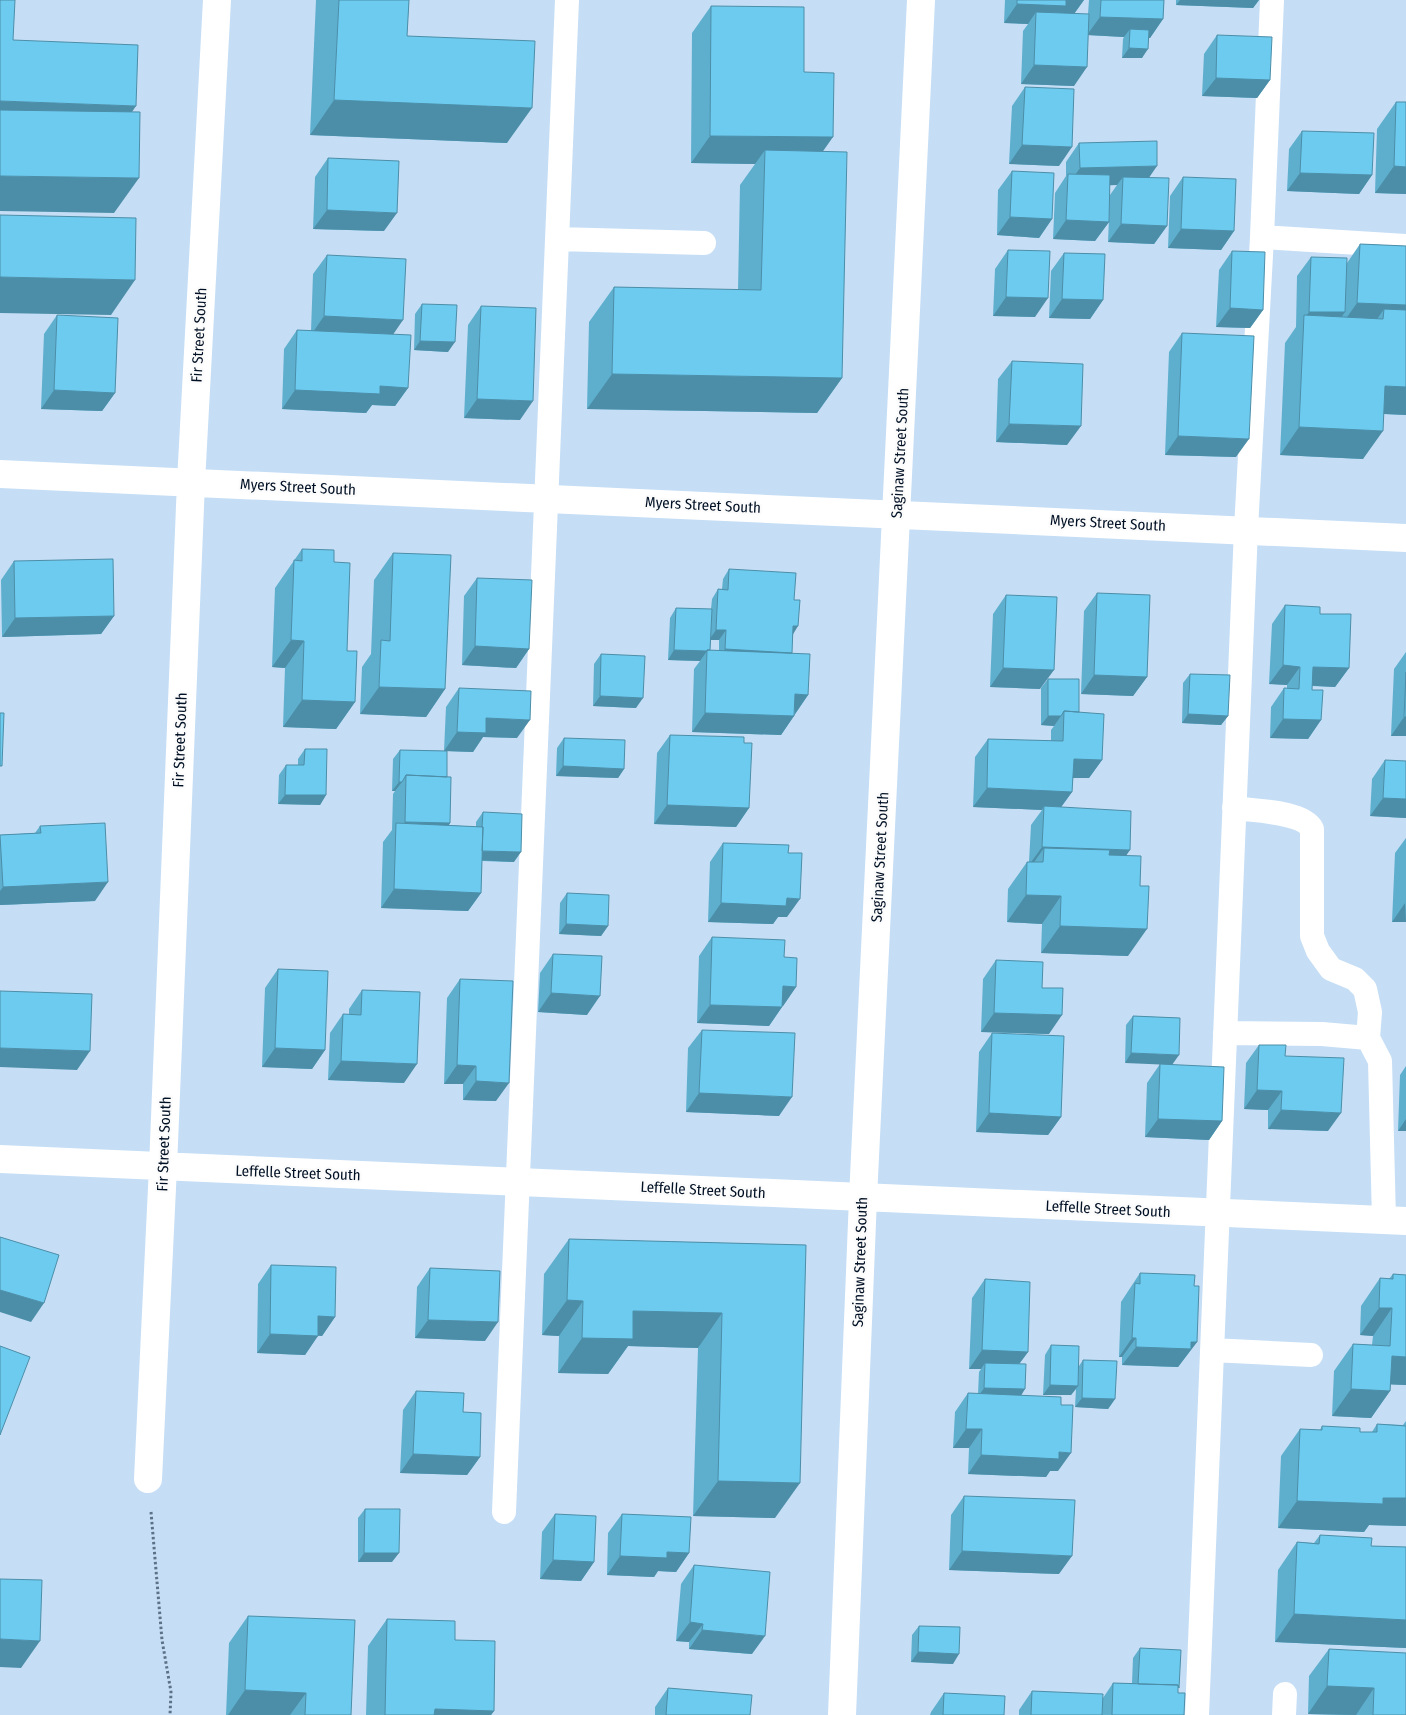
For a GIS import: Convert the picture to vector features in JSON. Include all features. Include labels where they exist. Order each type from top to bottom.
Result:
[{"type":"street","name":"Fir Street South","points":[[148,1479],[163,1167],[191,482],[217,0]]},
{"type":"street","name":"Saginaw Street South","points":[[842,1715],[862,1198],[921,0]]},
{"type":"street","name":"Myers Street South","points":[[0,474],[1246,529],[1406,538]]},
{"type":"street","name":"Leffelle Street South","points":[[0,1159],[1395,1221]]},
{"type":"lane","points":[[504,1512],[567,0]]},
{"type":"lane","points":[[1197,1715],[1246,529],[1262,237],[1272,0]]},
{"type":"lane","points":[[1262,237],[1406,246]]},
{"type":"lane","points":[[557,239],[704,243]]},
{"type":"lane","points":[[1234,808],[1293,816],[1309,823],[1312,829],[1314,853],[1312,936],[1318,951],[1331,969],[1355,979],[1365,989],[1370,1012],[1368,1038],[1380,1061],[1395,1221]]},
{"type":"lane","points":[[1225,1033],[1322,1034],[1368,1038]]},
{"type":"lane","points":[[1212,1350],[1311,1355]]},
{"type":"path","points":[[148,1479],[162,1640],[171,1692],[170,1715]]},
{"type":"building","points":[[0,0],[15,0],[13,40],[138,45],[136,106],[0,101]]},
{"type":"building","points":[[339,0],[409,0],[407,36],[535,41],[532,108],[334,100]]},
{"type":"building","points":[[1017,0],[1066,0],[1066,6],[1017,4]]},
{"type":"building","points":[[1101,0],[1164,0],[1163,19],[1100,17]]},
{"type":"building","points":[[711,6],[804,7],[804,72],[834,73],[833,137],[710,136]]},
{"type":"building","points":[[1036,12],[1089,14],[1087,67],[1034,65]]},
{"type":"building","points":[[1130,29],[1149,30],[1148,49],[1129,48]]},
{"type":"building","points":[[1217,35],[1272,37],[1270,80],[1216,78]]},
{"type":"building","points":[[1025,87],[1074,89],[1072,147],[1022,145]]},
{"type":"building","points":[[1396,102],[1406,102],[1406,167],[1394,166]]},
{"type":"building","points":[[0,110],[140,112],[139,178],[0,176]]},
{"type":"building","points":[[1302,131],[1374,133],[1372,175],[1300,173]]},
{"type":"building","points":[[1157,141],[1157,166],[1080,168],[1079,143]]},
{"type":"building","points":[[765,150],[847,152],[842,378],[612,374],[614,287],[761,290]]},
{"type":"building","points":[[328,158],[399,161],[397,213],[327,210]]},
{"type":"building","points":[[1012,171],[1054,173],[1052,219],[1010,217]]},
{"type":"building","points":[[1068,174],[1110,175],[1109,222],[1066,220]]},
{"type":"building","points":[[1123,177],[1169,178],[1167,226],[1121,224]]},
{"type":"building","points":[[1183,177],[1236,179],[1234,231],[1181,229]]},
{"type":"building","points":[[0,215],[136,218],[135,280],[0,277]]},
{"type":"building","points":[[1360,244],[1406,246],[1406,305],[1357,303]]},
{"type":"building","points":[[1008,250],[1050,251],[1048,298],[1006,297]]},
{"type":"building","points":[[1232,251],[1265,252],[1263,310],[1230,308]]},
{"type":"building","points":[[1064,253],[1105,254],[1103,300],[1062,299]]},
{"type":"building","points":[[327,255],[406,259],[403,320],[324,316]]},
{"type":"building","points":[[1311,257],[1347,258],[1345,312],[1309,312]]},
{"type":"building","points":[[422,304],[457,305],[455,342],[420,341]]},
{"type":"building","points":[[481,306],[536,308],[533,401],[477,399]]},
{"type":"building","points":[[1384,309],[1406,310],[1406,387],[1385,386],[1383,431],[1299,427],[1304,315],[1383,319]]},
{"type":"building","points":[[57,315],[118,318],[115,393],[54,390]]},
{"type":"building","points":[[297,330],[411,335],[408,388],[380,386],[380,394],[295,390]]},
{"type":"building","points":[[1182,333],[1254,336],[1249,439],[1178,436]]},
{"type":"building","points":[[1012,361],[1083,364],[1081,426],[1009,424]]},
{"type":"building","points":[[302,549],[334,550],[334,562],[350,563],[347,651],[357,651],[355,702],[302,700],[304,641],[291,640],[294,560],[302,561]]},
{"type":"building","points":[[393,553],[451,555],[445,689],[379,687],[381,640],[390,641]]},
{"type":"building","points":[[113,559],[114,616],[15,618],[14,561]]},
{"type":"building","points":[[729,569],[796,573],[794,600],[800,600],[798,626],[793,626],[792,653],[725,649],[726,630],[716,630],[718,589],[728,590]]},
{"type":"building","points":[[477,578],[532,580],[529,649],[475,646]]},
{"type":"building","points":[[1097,593],[1150,595],[1147,677],[1094,675]]},
{"type":"building","points":[[1006,595],[1057,597],[1054,670],[1003,668]]},
{"type":"building","points":[[1285,605],[1320,607],[1320,614],[1351,614],[1349,668],[1313,667],[1312,690],[1323,690],[1321,720],[1283,719],[1284,688],[1299,689],[1300,667],[1283,665]]},
{"type":"building","points":[[676,608],[712,609],[710,650],[674,650]]},
{"type":"building","points":[[707,650],[810,654],[808,695],[795,694],[794,716],[705,713]]},
{"type":"building","points":[[601,654],[645,656],[643,698],[600,696]]},
{"type":"building","points":[[1406,672],[1406,717],[1404,717]]},
{"type":"building","points":[[1190,674],[1230,675],[1228,716],[1188,714]]},
{"type":"building","points":[[1048,679],[1079,679],[1079,712],[1064,711],[1061,716],[1048,716]]},
{"type":"building","points":[[459,688],[531,691],[530,720],[486,718],[486,733],[457,732]]},
{"type":"building","points":[[1064,711],[1104,714],[1102,760],[1074,759],[1072,792],[987,788],[988,739],[1063,741]]},
{"type":"building","points":[[0,713],[4,713],[2,766],[0,766]]},
{"type":"building","points":[[670,735],[744,737],[744,743],[752,743],[749,808],[667,805]]},
{"type":"building","points":[[564,738],[625,740],[624,769],[563,766]]},
{"type":"building","points":[[305,749],[327,749],[326,795],[285,795],[286,765],[304,765]]},
{"type":"building","points":[[400,750],[447,751],[447,777],[406,775],[402,782],[399,782]]},
{"type":"building","points":[[1385,760],[1406,761],[1406,799],[1383,798]]},
{"type":"building","points":[[406,775],[451,777],[450,823],[405,822]]},
{"type":"building","points":[[1044,806],[1131,811],[1130,850],[1042,847]]},
{"type":"building","points":[[483,812],[522,814],[521,852],[482,851]]},
{"type":"building","points":[[105,823],[108,882],[3,887],[0,835],[41,833],[40,826]]},
{"type":"building","points":[[396,823],[483,827],[481,893],[394,889]]},
{"type":"building","points":[[723,843],[789,845],[788,853],[802,853],[800,899],[787,898],[786,906],[721,903]]},
{"type":"building","points":[[1044,848],[1110,850],[1109,855],[1141,856],[1140,886],[1149,886],[1147,929],[1060,926],[1061,896],[1026,895],[1027,862],[1043,862]]},
{"type":"building","points":[[567,893],[609,895],[608,926],[566,924]]},
{"type":"building","points":[[712,937],[785,940],[784,957],[797,958],[796,987],[783,986],[782,1007],[710,1005]]},
{"type":"building","points":[[553,954],[602,956],[600,996],[551,993]]},
{"type":"building","points":[[996,960],[1043,962],[1042,988],[1063,988],[1062,1015],[994,1013]]},
{"type":"building","points":[[278,969],[328,971],[325,1050],[275,1048]]},
{"type":"building","points":[[460,979],[513,981],[509,1083],[476,1081],[476,1066],[457,1065]]},
{"type":"building","points":[[362,990],[420,992],[417,1064],[341,1061],[343,1014],[361,1015]]},
{"type":"building","points":[[0,991],[92,994],[90,1051],[0,1048]]},
{"type":"building","points":[[1133,1016],[1180,1018],[1179,1055],[1131,1053]]},
{"type":"building","points":[[702,1030],[795,1033],[792,1097],[699,1093]]},
{"type":"building","points":[[992,1033],[1064,1036],[1061,1117],[989,1113]]},
{"type":"building","points":[[1259,1045],[1286,1045],[1285,1056],[1344,1058],[1341,1113],[1281,1110],[1282,1091],[1257,1090]]},
{"type":"building","points":[[1160,1064],[1224,1067],[1222,1121],[1158,1119]]},
{"type":"building","points":[[0,1237],[59,1255],[44,1303],[0,1290]]},
{"type":"building","points":[[569,1239],[806,1245],[800,1483],[718,1481],[722,1313],[633,1311],[633,1339],[582,1338],[583,1301],[567,1300]]},
{"type":"building","points":[[271,1265],[336,1267],[335,1317],[318,1316],[318,1336],[270,1334]]},
{"type":"building","points":[[430,1268],[500,1271],[498,1322],[428,1320]]},
{"type":"building","points":[[1140,1273],[1195,1275],[1194,1286],[1199,1286],[1197,1342],[1191,1342],[1191,1349],[1136,1347],[1136,1338],[1132,1338],[1135,1283],[1140,1284]]},
{"type":"building","points":[[1393,1274],[1406,1275],[1406,1357],[1392,1356],[1390,1391],[1351,1389],[1353,1344],[1390,1346],[1392,1308],[1379,1308],[1380,1278],[1393,1279]]},
{"type":"building","points":[[985,1279],[1030,1282],[1028,1352],[982,1350]]},
{"type":"building","points":[[1051,1345],[1079,1346],[1078,1386],[1050,1385]]},
{"type":"building","points":[[0,1346],[30,1357],[0,1435]]},
{"type":"building","points":[[1083,1360],[1117,1361],[1115,1399],[1082,1398]]},
{"type":"building","points":[[985,1363],[1026,1364],[1025,1389],[984,1388]]},
{"type":"building","points":[[416,1391],[464,1393],[463,1412],[481,1413],[480,1457],[413,1454]]},
{"type":"building","points":[[968,1393],[1061,1397],[1061,1405],[1073,1405],[1071,1453],[1059,1452],[1059,1459],[981,1455],[982,1429],[966,1429]]},
{"type":"building","points":[[1377,1424],[1406,1426],[1406,1498],[1383,1498],[1383,1504],[1297,1501],[1300,1429],[1322,1430],[1322,1426],[1360,1428],[1360,1432],[1377,1432]]},
{"type":"building","points":[[964,1496],[1075,1500],[1072,1556],[962,1551]]},
{"type":"building","points":[[365,1509],[400,1509],[399,1553],[364,1553]]},
{"type":"building","points":[[555,1514],[596,1516],[594,1562],[553,1560]]},
{"type":"building","points":[[622,1514],[691,1517],[689,1553],[667,1552],[667,1558],[620,1556]]},
{"type":"building","points":[[1320,1535],[1372,1538],[1371,1546],[1406,1547],[1406,1620],[1294,1614],[1297,1542],[1319,1544]]},
{"type":"building","points":[[694,1565],[770,1572],[765,1636],[702,1630],[703,1624],[690,1622]]},
{"type":"building","points":[[0,1579],[42,1580],[40,1641],[0,1639]]},
{"type":"building","points":[[248,1616],[355,1620],[351,1715],[305,1715],[306,1693],[245,1690]]},
{"type":"building","points":[[387,1619],[455,1621],[455,1640],[495,1641],[494,1711],[435,1709],[434,1715],[385,1715]]},
{"type":"building","points":[[919,1626],[960,1627],[959,1654],[918,1652]]},
{"type":"building","points":[[1140,1648],[1181,1650],[1179,1688],[1178,1685],[1138,1684]]},
{"type":"building","points":[[1329,1649],[1406,1653],[1406,1715],[1373,1715],[1374,1688],[1327,1686]]},
{"type":"building","points":[[1113,1683],[1178,1685],[1178,1693],[1185,1693],[1184,1715],[1112,1715]]},
{"type":"building","points":[[668,1688],[752,1695],[750,1715],[666,1715]]},
{"type":"building","points":[[1032,1691],[1103,1694],[1102,1715],[1031,1715]]},
{"type":"building","points":[[944,1693],[1005,1696],[1004,1715],[943,1715]]}]
